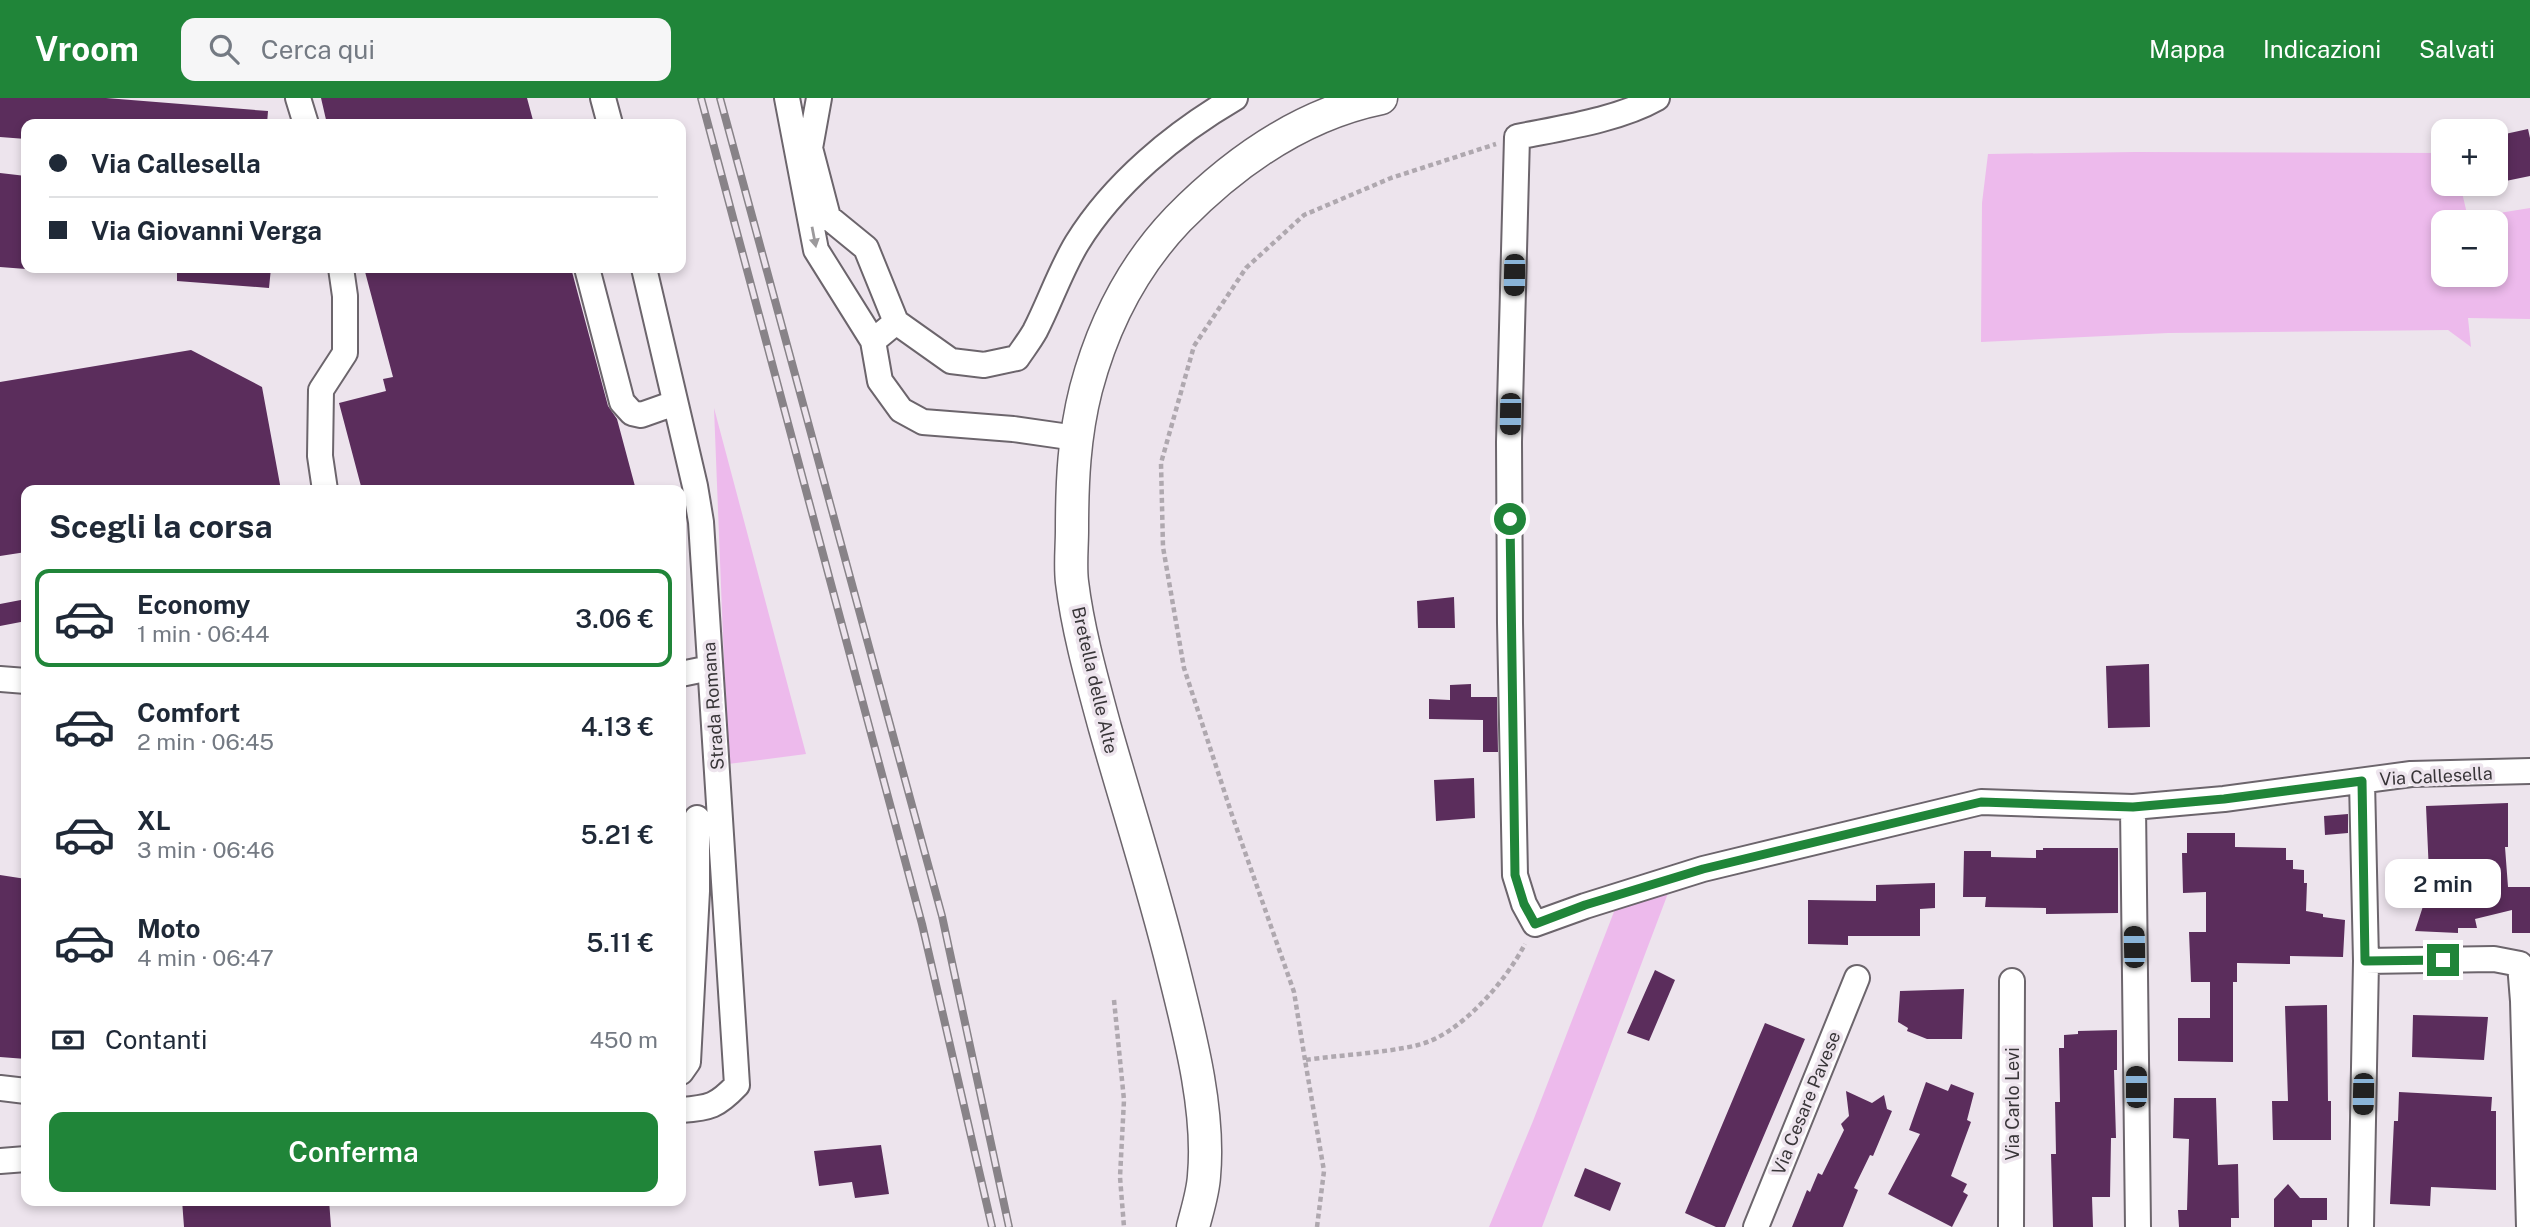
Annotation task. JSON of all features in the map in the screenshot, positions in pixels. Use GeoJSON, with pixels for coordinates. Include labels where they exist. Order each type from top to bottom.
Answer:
{"type":"FeatureCollection","features":[{"type":"Feature","properties":{"kind":"main road","name":"Bretella delle Alte"},"geometry":{"type":"LineString","coordinates":[[1193,1227],[1204,1178],[1205,1140],[1200,1096],[1182,1001],[1155,894],[1087,665],[1072,580],[1072,485],[1076,438],[1093,364],[1112,313],[1140,263],[1170,227],[1212,185],[1278,138],[1364,101],[1381,98]]}},
{"type":"Feature","properties":{"kind":"street"},"geometry":{"type":"LineString","coordinates":[[298,98],[304,119]]}},
{"type":"Feature","properties":{"kind":"street"},"geometry":{"type":"LineString","coordinates":[[604,98],[609,119]]}},
{"type":"Feature","properties":{"kind":"street"},"geometry":{"type":"LineString","coordinates":[[787,98],[816,250],[873,341],[880,381],[901,410],[923,422],[1013,429],[1076,438]]}},
{"type":"Feature","properties":{"kind":"street"},"geometry":{"type":"LineString","coordinates":[[819,98],[810,148],[828,217],[866,248],[896,322],[951,361],[984,365],[1017,358],[1034,332],[1077,243],[1120,190],[1164,146],[1200,119],[1235,98]]}},
{"type":"Feature","properties":{"kind":"street"},"geometry":{"type":"LineString","coordinates":[[1535,924],[1524,904],[1515,875],[1510,442],[1517,137],[1600,119],[1647,104],[1657,98]]}},
{"type":"Feature","properties":{"kind":"street"},"geometry":{"type":"LineString","coordinates":[[324,485],[320,456],[321,390],[345,353],[345,296],[342,273]]}},
{"type":"Feature","properties":{"kind":"street"},"geometry":{"type":"LineString","coordinates":[[588,273],[626,409],[641,415],[676,403]]}},
{"type":"Feature","properties":{"kind":"street","name":"Strada Romana"},"geometry":{"type":"LineString","coordinates":[[644,273],[695,486],[701,522],[737,1085],[720,1102],[701,1109],[686,1110]]}},
{"type":"Feature","properties":{"kind":"street"},"geometry":{"type":"LineString","coordinates":[[873,341],[896,322]]}},
{"type":"Feature","properties":{"kind":"street"},"geometry":{"type":"LineString","coordinates":[[686,673],[710,668]]}},
{"type":"Feature","properties":{"kind":"street"},"geometry":{"type":"LineString","coordinates":[[0,679],[21,681]]}},
{"type":"Feature","properties":{"kind":"street","name":"Via Callesella"},"geometry":{"type":"LineString","coordinates":[[1535,924],[1585,905],[1703,869],[1981,802],[2133,807],[2224,799],[2411,774],[2530,771]]}},
{"type":"Feature","properties":{"kind":"street"},"geometry":{"type":"LineString","coordinates":[[2361,1227],[2365,961],[2362,781]]}},
{"type":"Feature","properties":{"kind":"street"},"geometry":{"type":"LineString","coordinates":[[2133,807],[2138,1227]]}},
{"type":"Feature","properties":{"kind":"street"},"geometry":{"type":"LineString","coordinates":[[686,1065],[688,907],[697,818]]}},
{"type":"Feature","properties":{"kind":"street"},"geometry":{"type":"LineString","coordinates":[[2365,961],[2494,959],[2520,964],[2529,1227]]}},
{"type":"Feature","properties":{"kind":"street","name":"Via Cesare Pavese"},"geometry":{"type":"LineString","coordinates":[[1756,1227],[1857,978]]}},
{"type":"Feature","properties":{"kind":"street","name":"Via Carlo Levi"},"geometry":{"type":"LineString","coordinates":[[2011,1227],[2012,981]]}},
{"type":"Feature","properties":{"kind":"street"},"geometry":{"type":"LineString","coordinates":[[0,1088],[21,1090]]}},
{"type":"Feature","properties":{"kind":"street"},"geometry":{"type":"LineString","coordinates":[[0,1161],[21,1159]]}},
{"type":"Feature","properties":{"kind":"path"},"geometry":{"type":"LineString","coordinates":[[1317,1227],[1324,1171],[1294,992],[1232,816],[1184,668],[1163,547],[1161,463],[1194,346],[1246,268],[1304,215],[1391,178],[1517,137]]}},
{"type":"Feature","properties":{"kind":"path"},"geometry":{"type":"LineString","coordinates":[[1306,1060],[1419,1045],[1449,1030],[1478,1006],[1514,965],[1535,924]]}},
{"type":"Feature","properties":{"kind":"path"},"geometry":{"type":"LineString","coordinates":[[1114,1000],[1124,1100],[1119,1177],[1124,1227]]}},
{"type":"Feature","properties":{"kind":"shaded area"},"geometry":{"type":"Polygon","coordinates":[[[2431,153],[2431,196],[2463,196],[2466,210],[2431,210],[2431,287],[2508,287],[2508,212],[2530,208],[2530,319],[2468,318],[2471,347],[2448,330],[2168,333],[1981,342],[1982,203],[1988,154],[2431,153]]]}},
{"type":"Feature","properties":{"kind":"shaded area"},"geometry":{"type":"Polygon","coordinates":[[[714,408],[806,754],[728,764],[714,408]]]}},
{"type":"Feature","properties":{"kind":"shaded area"},"geometry":{"type":"Polygon","coordinates":[[[1670,888],[1542,1227],[1489,1227],[1617,904],[1670,888]]]}},
{"type":"Feature","properties":{"kind":"building"},"geometry":{"type":"Polygon","coordinates":[[[0,98],[106,98],[268,111],[267,119],[21,119],[21,139],[0,137],[0,98]]]}},
{"type":"Feature","properties":{"kind":"building"},"geometry":{"type":"Polygon","coordinates":[[[321,98],[527,98],[533,119],[326,119],[321,98]]]}},
{"type":"Feature","properties":{"kind":"building"},"geometry":{"type":"Polygon","coordinates":[[[2528,129],[2530,176],[2508,181],[2508,133],[2528,129]]]}},
{"type":"Feature","properties":{"kind":"building"},"geometry":{"type":"Polygon","coordinates":[[[0,173],[21,175],[21,269],[0,267],[0,173]]]}},
{"type":"Feature","properties":{"kind":"building"},"geometry":{"type":"Polygon","coordinates":[[[177,273],[270,273],[269,288],[177,281],[177,273]]]}},
{"type":"Feature","properties":{"kind":"building"},"geometry":{"type":"Polygon","coordinates":[[[365,273],[572,273],[608,406],[617,419],[635,485],[361,485],[339,403],[386,391],[383,379],[393,377],[365,273]]]}},
{"type":"Feature","properties":{"kind":"building"},"geometry":{"type":"Polygon","coordinates":[[[191,350],[262,387],[280,485],[21,485],[21,553],[0,556],[0,382],[191,350]]]}},
{"type":"Feature","properties":{"kind":"building"},"geometry":{"type":"Polygon","coordinates":[[[1454,597],[1455,628],[1418,628],[1417,601],[1454,597]]]}},
{"type":"Feature","properties":{"kind":"building"},"geometry":{"type":"Polygon","coordinates":[[[21,600],[21,622],[0,626],[0,604],[21,600]]]}},
{"type":"Feature","properties":{"kind":"building"},"geometry":{"type":"Polygon","coordinates":[[[2149,664],[2150,727],[2108,728],[2106,666],[2149,664]]]}},
{"type":"Feature","properties":{"kind":"building"},"geometry":{"type":"Polygon","coordinates":[[[1471,684],[1471,697],[1497,697],[1498,752],[1483,752],[1483,720],[1429,719],[1429,699],[1450,700],[1450,685],[1471,684]]]}},
{"type":"Feature","properties":{"kind":"building"},"geometry":{"type":"Polygon","coordinates":[[[1474,778],[1475,818],[1436,821],[1434,780],[1474,778]]]}},
{"type":"Feature","properties":{"kind":"building"},"geometry":{"type":"Polygon","coordinates":[[[2508,803],[2508,847],[2505,847],[2508,887],[2530,887],[2530,933],[2512,933],[2512,910],[2475,919],[2477,928],[2458,928],[2458,933],[2415,931],[2425,900],[2414,896],[2418,874],[2429,873],[2426,806],[2508,803]]]}},
{"type":"Feature","properties":{"kind":"building"},"geometry":{"type":"Polygon","coordinates":[[[2348,814],[2348,833],[2325,835],[2324,816],[2348,814]]]}},
{"type":"Feature","properties":{"kind":"building"},"geometry":{"type":"Polygon","coordinates":[[[2187,833],[2235,833],[2235,847],[2286,848],[2286,860],[2293,860],[2293,869],[2304,870],[2304,883],[2307,883],[2306,911],[2345,920],[2343,957],[2290,956],[2290,964],[2237,963],[2237,982],[2233,982],[2233,1062],[2178,1061],[2178,1018],[2210,1018],[2210,982],[2191,982],[2189,932],[2206,932],[2206,892],[2183,893],[2182,853],[2187,853],[2187,833]]]}},
{"type":"Feature","properties":{"kind":"building"},"geometry":{"type":"Polygon","coordinates":[[[2118,848],[2118,913],[2046,914],[2046,908],[1985,907],[1986,897],[1963,897],[1964,851],[1991,851],[1991,857],[2036,858],[2036,850],[2118,848]]]}},
{"type":"Feature","properties":{"kind":"building"},"geometry":{"type":"Polygon","coordinates":[[[0,875],[21,878],[21,1059],[0,1057],[0,875]]]}},
{"type":"Feature","properties":{"kind":"building"},"geometry":{"type":"Polygon","coordinates":[[[1935,883],[1935,908],[1920,909],[1920,936],[1848,936],[1848,945],[1808,944],[1808,900],[1876,901],[1876,885],[1935,883]]]}},
{"type":"Feature","properties":{"kind":"building"},"geometry":{"type":"Polygon","coordinates":[[[1655,970],[1675,980],[1649,1041],[1627,1033],[1655,970]]]}},
{"type":"Feature","properties":{"kind":"building"},"geometry":{"type":"Polygon","coordinates":[[[1964,989],[1962,1039],[1927,1039],[1907,1031],[1908,1028],[1898,1022],[1900,991],[1964,989]]]}},
{"type":"Feature","properties":{"kind":"building"},"geometry":{"type":"Polygon","coordinates":[[[2327,1005],[2331,1140],[2273,1140],[2272,1101],[2288,1101],[2285,1006],[2327,1005]]]}},
{"type":"Feature","properties":{"kind":"building"},"geometry":{"type":"Polygon","coordinates":[[[2413,1015],[2488,1017],[2484,1060],[2412,1057],[2413,1015]]]}},
{"type":"Feature","properties":{"kind":"building"},"geometry":{"type":"Polygon","coordinates":[[[1765,1023],[1805,1039],[1725,1227],[1716,1227],[1685,1213],[1765,1023]]]}},
{"type":"Feature","properties":{"kind":"building"},"geometry":{"type":"Polygon","coordinates":[[[2117,1030],[2117,1070],[2114,1070],[2116,1138],[2111,1138],[2110,1197],[2092,1197],[2093,1227],[2053,1227],[2051,1154],[2056,1154],[2055,1102],[2060,1102],[2059,1048],[2064,1048],[2064,1035],[2078,1034],[2078,1031],[2117,1030]]]}},
{"type":"Feature","properties":{"kind":"building"},"geometry":{"type":"Polygon","coordinates":[[[1926,1082],[1948,1091],[1951,1084],[1974,1093],[1967,1120],[1971,1122],[1951,1176],[1967,1184],[1963,1192],[1968,1195],[1952,1227],[1888,1194],[1920,1134],[1909,1130],[1926,1082]]]}},
{"type":"Feature","properties":{"kind":"building"},"geometry":{"type":"Polygon","coordinates":[[[1846,1091],[1872,1103],[1884,1095],[1887,1109],[1892,1111],[1873,1156],[1870,1155],[1854,1188],[1858,1190],[1843,1227],[1792,1227],[1807,1190],[1810,1192],[1818,1173],[1822,1175],[1844,1130],[1841,1124],[1849,1116],[1846,1091]]]}},
{"type":"Feature","properties":{"kind":"building"},"geometry":{"type":"Polygon","coordinates":[[[2399,1092],[2492,1097],[2491,1111],[2496,1111],[2496,1190],[2431,1187],[2430,1206],[2390,1204],[2394,1121],[2398,1121],[2399,1092]]]}},
{"type":"Feature","properties":{"kind":"building"},"geometry":{"type":"Polygon","coordinates":[[[2174,1098],[2216,1098],[2218,1165],[2238,1164],[2239,1218],[2231,1218],[2231,1227],[2179,1227],[2178,1210],[2187,1210],[2189,1139],[2173,1138],[2174,1098]]]}},
{"type":"Feature","properties":{"kind":"building"},"geometry":{"type":"Polygon","coordinates":[[[881,1145],[889,1194],[855,1198],[852,1182],[819,1186],[814,1151],[881,1145]]]}},
{"type":"Feature","properties":{"kind":"building"},"geometry":{"type":"Polygon","coordinates":[[[1585,1168],[1621,1183],[1610,1211],[1574,1196],[1585,1168]]]}},
{"type":"Feature","properties":{"kind":"building"},"geometry":{"type":"Polygon","coordinates":[[[2288,1184],[2300,1198],[2327,1198],[2327,1220],[2312,1220],[2312,1227],[2274,1227],[2274,1199],[2288,1184]]]}},
{"type":"Feature","properties":{"kind":"building"},"geometry":{"type":"Polygon","coordinates":[[[182,1206],[329,1206],[331,1227],[184,1227],[182,1206]]]}},
{"type":"Feature","properties":{"kind":"railway"},"geometry":{"type":"LineString","coordinates":[[701,98],[922,924],[992,1227]]}},
{"type":"Feature","properties":{"kind":"railway"},"geometry":{"type":"LineString","coordinates":[[720,98],[942,916],[1009,1227]]}},
{"type":"Feature","properties":{"kind":"route"},"geometry":{"type":"LineString","coordinates":[[1510,519],[1515,875],[1524,904],[1535,924],[1585,905],[1703,869],[1981,802],[2133,807],[2224,799],[2362,781],[2365,961],[2443,960]]}}]}
